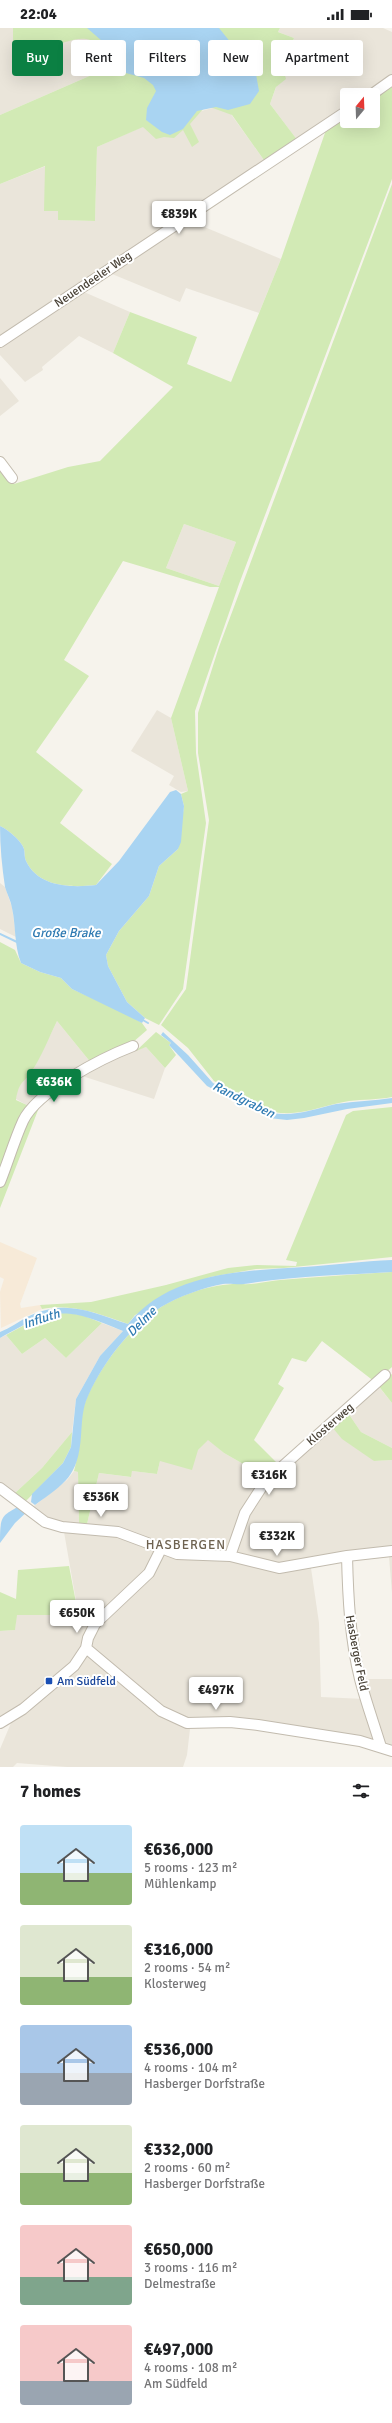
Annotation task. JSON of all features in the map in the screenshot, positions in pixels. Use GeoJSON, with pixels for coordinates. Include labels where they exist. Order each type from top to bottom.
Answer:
{"type":"FeatureCollection","features":[{"type":"Feature","properties":{"kind":"street"},"geometry":{"type":"LineString","coordinates":[[380,89],[392,80]]}},
{"type":"Feature","properties":{"kind":"street","name":"Neuendeeler Weg"},"geometry":{"type":"LineString","coordinates":[[0,342],[340,115]]}},
{"type":"Feature","properties":{"kind":"street"},"geometry":{"type":"LineString","coordinates":[[0,462],[12,478]]}},
{"type":"Feature","properties":{"kind":"street"},"geometry":{"type":"LineString","coordinates":[[0,1182],[23,1121],[32,1108],[53,1089],[117,1052],[133,1046]]}},
{"type":"Feature","properties":{"kind":"street","name":"Klosterweg"},"geometry":{"type":"LineString","coordinates":[[230,1556],[245,1513],[265,1482],[385,1375]]}},
{"type":"Feature","properties":{"kind":"street"},"geometry":{"type":"LineString","coordinates":[[1,1490],[31,1514],[45,1522],[62,1527],[118,1532],[176,1554],[230,1556],[279,1568],[347,1556],[392,1551]]}},
{"type":"Feature","properties":{"kind":"street"},"geometry":{"type":"LineString","coordinates":[[0,1723],[23,1709],[74,1666],[86,1648],[88,1638],[95,1624],[149,1573],[161,1549]]}},
{"type":"Feature","properties":{"kind":"street","name":"Hasberger Feld"},"geometry":{"type":"LineString","coordinates":[[347,1556],[348,1606],[360,1679],[381,1747]]}},
{"type":"Feature","properties":{"kind":"street"},"geometry":{"type":"LineString","coordinates":[[86,1648],[161,1711],[187,1723],[230,1722],[258,1725],[360,1741],[392,1750]]}},
{"type":"Feature","properties":{"kind":"shaded area"},"geometry":{"type":"Polygon","coordinates":[[[0,28],[15,28],[25,40],[12,40],[12,76],[63,76],[63,41],[81,29],[93,40],[71,40],[71,76],[89,76],[0,115],[0,28]]]}},
{"type":"Feature","properties":{"kind":"shaded area"},"geometry":{"type":"Polygon","coordinates":[[[280,28],[383,28],[392,32],[392,82],[380,90],[380,88],[340,88],[340,118],[300,144],[270,104],[280,76],[363,76],[363,40],[293,40],[294,38],[278,32],[280,28]]]}},
{"type":"Feature","properties":{"kind":"shaded area"},"geometry":{"type":"Polygon","coordinates":[[[216,107],[228,110],[269,167],[190,221],[281,259],[259,313],[186,288],[180,302],[112,274],[84,292],[130,312],[113,353],[79,336],[42,367],[43,370],[25,382],[0,355],[0,184],[46,166],[59,220],[95,221],[97,147],[142,127],[216,107]]]}},
{"type":"Feature","properties":{"kind":"shaded area"},"geometry":{"type":"Polygon","coordinates":[[[0,378],[19,401],[0,416],[0,378]]]}},
{"type":"Feature","properties":{"kind":"shaded area"},"geometry":{"type":"Polygon","coordinates":[[[184,524],[236,542],[219,586],[166,568],[184,524]]]}},
{"type":"Feature","properties":{"kind":"shaded area"},"geometry":{"type":"Polygon","coordinates":[[[157,710],[171,718],[188,791],[181,792],[169,785],[174,776],[131,751],[157,710]]]}},
{"type":"Feature","properties":{"kind":"shaded area"},"geometry":{"type":"Polygon","coordinates":[[[0,883],[5,887],[12,907],[16,937],[0,929],[0,883]]]}},
{"type":"Feature","properties":{"kind":"shaded area"},"geometry":{"type":"Polygon","coordinates":[[[57,1021],[92,1064],[32,1108],[16,1099],[17,1091],[21,1081],[32,1072],[57,1021]]]}},
{"type":"Feature","properties":{"kind":"shaded area"},"geometry":{"type":"Polygon","coordinates":[[[146,1047],[165,1068],[154,1099],[82,1076],[114,1056],[146,1047]]]}},
{"type":"Feature","properties":{"kind":"shaded area"},"geometry":{"type":"Polygon","coordinates":[[[0,1242],[37,1258],[20,1304],[21,1308],[40,1305],[42,1309],[1,1328],[0,1292],[4,1279],[0,1277],[0,1242]]]}},
{"type":"Feature","properties":{"kind":"shaded area"},"geometry":{"type":"Polygon","coordinates":[[[102,1323],[123,1331],[100,1356],[76,1399],[72,1432],[42,1468],[14,1494],[0,1482],[0,1338],[6,1335],[22,1354],[45,1338],[66,1358],[102,1323]]]}},
{"type":"Feature","properties":{"kind":"shaded area"},"geometry":{"type":"Polygon","coordinates":[[[375,1382],[392,1403],[392,1448],[361,1432],[348,1413],[374,1461],[392,1460],[392,1593],[389,1557],[342,1562],[311,1568],[319,1623],[321,1697],[364,1699],[358,1679],[392,1679],[392,1747],[191,1720],[187,1755],[183,1767],[67,1767],[17,1763],[13,1767],[0,1767],[0,1749],[11,1723],[0,1727],[0,1631],[15,1630],[16,1615],[68,1615],[78,1612],[64,1532],[40,1525],[24,1514],[67,1480],[74,1471],[78,1472],[79,1523],[87,1524],[99,1473],[130,1477],[132,1471],[157,1474],[160,1461],[198,1450],[208,1439],[224,1453],[266,1477],[278,1464],[375,1382]]]}},
{"type":"Feature","properties":{"kind":"green space"},"geometry":{"type":"Polygon","coordinates":[[[13,28],[280,28],[278,32],[294,38],[293,40],[271,40],[271,76],[285,76],[286,79],[276,87],[270,104],[298,141],[266,163],[232,115],[210,107],[204,108],[190,124],[199,142],[192,147],[183,130],[174,138],[164,137],[156,139],[143,127],[97,147],[95,221],[58,220],[58,211],[44,211],[45,166],[0,184],[0,115],[89,76],[126,76],[126,40],[83,39],[71,40],[63,43],[63,40],[13,40],[13,28]]]}},
{"type":"Feature","properties":{"kind":"green space"},"geometry":{"type":"Polygon","coordinates":[[[392,83],[392,179],[239,584],[195,711],[196,753],[206,823],[183,989],[159,1025],[145,1018],[127,1002],[108,966],[106,955],[119,931],[149,896],[159,866],[178,849],[184,806],[181,794],[188,791],[171,718],[219,587],[210,587],[123,561],[64,660],[89,676],[36,752],[83,790],[60,823],[112,864],[96,885],[66,886],[47,881],[31,870],[25,860],[23,846],[10,832],[0,826],[0,466],[14,484],[68,467],[100,461],[173,387],[113,353],[130,312],[197,337],[187,364],[231,382],[281,259],[326,130],[340,120],[340,128],[380,128],[380,92],[392,83]],[[184,524],[166,568],[219,586],[236,542],[184,524]]]}},
{"type":"Feature","properties":{"kind":"green space"},"geometry":{"type":"Polygon","coordinates":[[[392,184],[392,1097],[349,1101],[303,1112],[274,1112],[214,1081],[188,1048],[161,1025],[186,989],[209,820],[198,753],[198,713],[219,647],[392,184]]]}},
{"type":"Feature","properties":{"kind":"green space"},"geometry":{"type":"Polygon","coordinates":[[[0,942],[15,950],[21,963],[40,972],[61,978],[72,989],[125,1013],[142,1023],[147,1030],[132,1043],[92,1064],[57,1021],[36,1065],[18,1089],[16,1100],[29,1106],[0,1174],[0,942]]]}},
{"type":"Feature","properties":{"kind":"green space"},"geometry":{"type":"Polygon","coordinates":[[[156,1032],[171,1043],[169,1045],[176,1055],[165,1068],[146,1047],[136,1051],[156,1032]]]}},
{"type":"Feature","properties":{"kind":"green space"},"geometry":{"type":"Polygon","coordinates":[[[40,1105],[0,1208],[0,1185],[23,1125],[40,1105]]]}},
{"type":"Feature","properties":{"kind":"green space"},"geometry":{"type":"Polygon","coordinates":[[[392,1107],[392,1257],[284,1268],[256,1269],[210,1277],[135,1315],[128,1324],[96,1313],[75,1308],[64,1307],[42,1309],[40,1305],[91,1302],[166,1285],[228,1268],[257,1265],[296,1266],[297,1262],[286,1260],[346,1115],[353,1111],[392,1107]]]}},
{"type":"Feature","properties":{"kind":"green space"},"geometry":{"type":"Polygon","coordinates":[[[392,1272],[392,1367],[375,1382],[322,1341],[306,1362],[292,1358],[278,1384],[284,1388],[254,1440],[278,1464],[266,1477],[224,1453],[208,1440],[198,1450],[192,1470],[160,1461],[157,1474],[132,1471],[131,1477],[99,1473],[87,1524],[79,1523],[78,1472],[74,1471],[78,1453],[83,1408],[99,1374],[117,1348],[149,1315],[180,1297],[221,1285],[251,1284],[280,1280],[392,1272]]]}},
{"type":"Feature","properties":{"kind":"green space"},"geometry":{"type":"Polygon","coordinates":[[[63,1312],[82,1315],[102,1323],[66,1358],[45,1338],[22,1354],[6,1335],[30,1322],[63,1312]]]}},
{"type":"Feature","properties":{"kind":"green space"},"geometry":{"type":"Polygon","coordinates":[[[392,1374],[392,1403],[377,1384],[392,1374]]]}},
{"type":"Feature","properties":{"kind":"green space"},"geometry":{"type":"Polygon","coordinates":[[[348,1413],[361,1432],[392,1448],[392,1460],[374,1461],[342,1439],[332,1427],[348,1413]]]}},
{"type":"Feature","properties":{"kind":"green space"},"geometry":{"type":"Polygon","coordinates":[[[72,1432],[71,1447],[63,1463],[24,1503],[14,1494],[42,1468],[72,1432]]]}},
{"type":"Feature","properties":{"kind":"green space"},"geometry":{"type":"Polygon","coordinates":[[[69,1566],[78,1613],[68,1615],[17,1615],[15,1630],[0,1631],[0,1592],[16,1599],[18,1570],[69,1566]]]}},
{"type":"Feature","properties":{"kind":"water"},"geometry":{"type":"Polygon","coordinates":[[[87,28],[219,28],[229,40],[208,40],[208,76],[256,76],[259,91],[250,104],[228,110],[216,107],[197,111],[183,129],[170,135],[162,132],[146,120],[147,108],[156,91],[153,85],[144,78],[137,76],[200,76],[200,40],[134,40],[134,75],[126,73],[126,40],[101,40],[87,28]]]}},
{"type":"Feature","properties":{"kind":"water","name":"Große Brake"},"geometry":{"type":"Polygon","coordinates":[[[176,790],[181,794],[184,806],[181,842],[178,849],[159,866],[149,896],[119,931],[106,955],[108,966],[127,1002],[145,1018],[142,1023],[72,989],[61,978],[40,972],[21,963],[17,949],[11,905],[5,887],[1,857],[0,826],[10,832],[20,842],[24,849],[26,861],[31,870],[38,876],[47,881],[66,886],[96,885],[119,861],[170,792],[176,790]]]}},
{"type":"Feature","properties":{"kind":"water"},"geometry":{"type":"Polygon","coordinates":[[[163,1032],[188,1055],[213,1083],[272,1113],[296,1113],[336,1104],[392,1098],[392,1103],[347,1109],[304,1118],[287,1120],[269,1118],[207,1086],[169,1045],[171,1043],[161,1035],[163,1032]]]}},
{"type":"Feature","properties":{"kind":"water","name":"Delme"},"geometry":{"type":"Polygon","coordinates":[[[392,1260],[392,1272],[299,1277],[242,1284],[223,1284],[191,1293],[161,1307],[127,1337],[107,1361],[99,1374],[86,1401],[82,1418],[77,1461],[68,1478],[35,1505],[31,1502],[32,1494],[63,1463],[71,1447],[76,1399],[100,1356],[123,1331],[87,1317],[73,1314],[60,1314],[34,1320],[0,1338],[0,1332],[27,1317],[41,1311],[54,1308],[78,1309],[128,1324],[145,1307],[165,1294],[186,1284],[233,1273],[392,1260]]]}},
{"type":"Feature","properties":{"kind":"water"},"geometry":{"type":"Polygon","coordinates":[[[26,1502],[31,1508],[15,1523],[0,1543],[1,1526],[4,1516],[26,1502]]]}},
{"type":"Feature","properties":{"kind":"waterway","name":"Randgraben"},"geometry":{"type":"LineString","coordinates":[[0,934],[17,942]]}},
{"type":"Feature","properties":{"kind":"waterway","name":"Randgraben"},"geometry":{"type":"LineString","coordinates":[[141,1019],[148,1023]]}},
{"type":"Feature","properties":{"kind":"place","name":"Am Südfeld"},"geometry":{"type":"Point","coordinates":[49,1681]}},
{"type":"Feature","properties":{"kind":"district","name":"HASBERGEN"},"geometry":{"type":"Point","coordinates":[186,1544]}},
{"type":"Feature","properties":{"kind":"water label","name":"Influth"},"geometry":{"type":"Point","coordinates":[41,1318]}}]}
